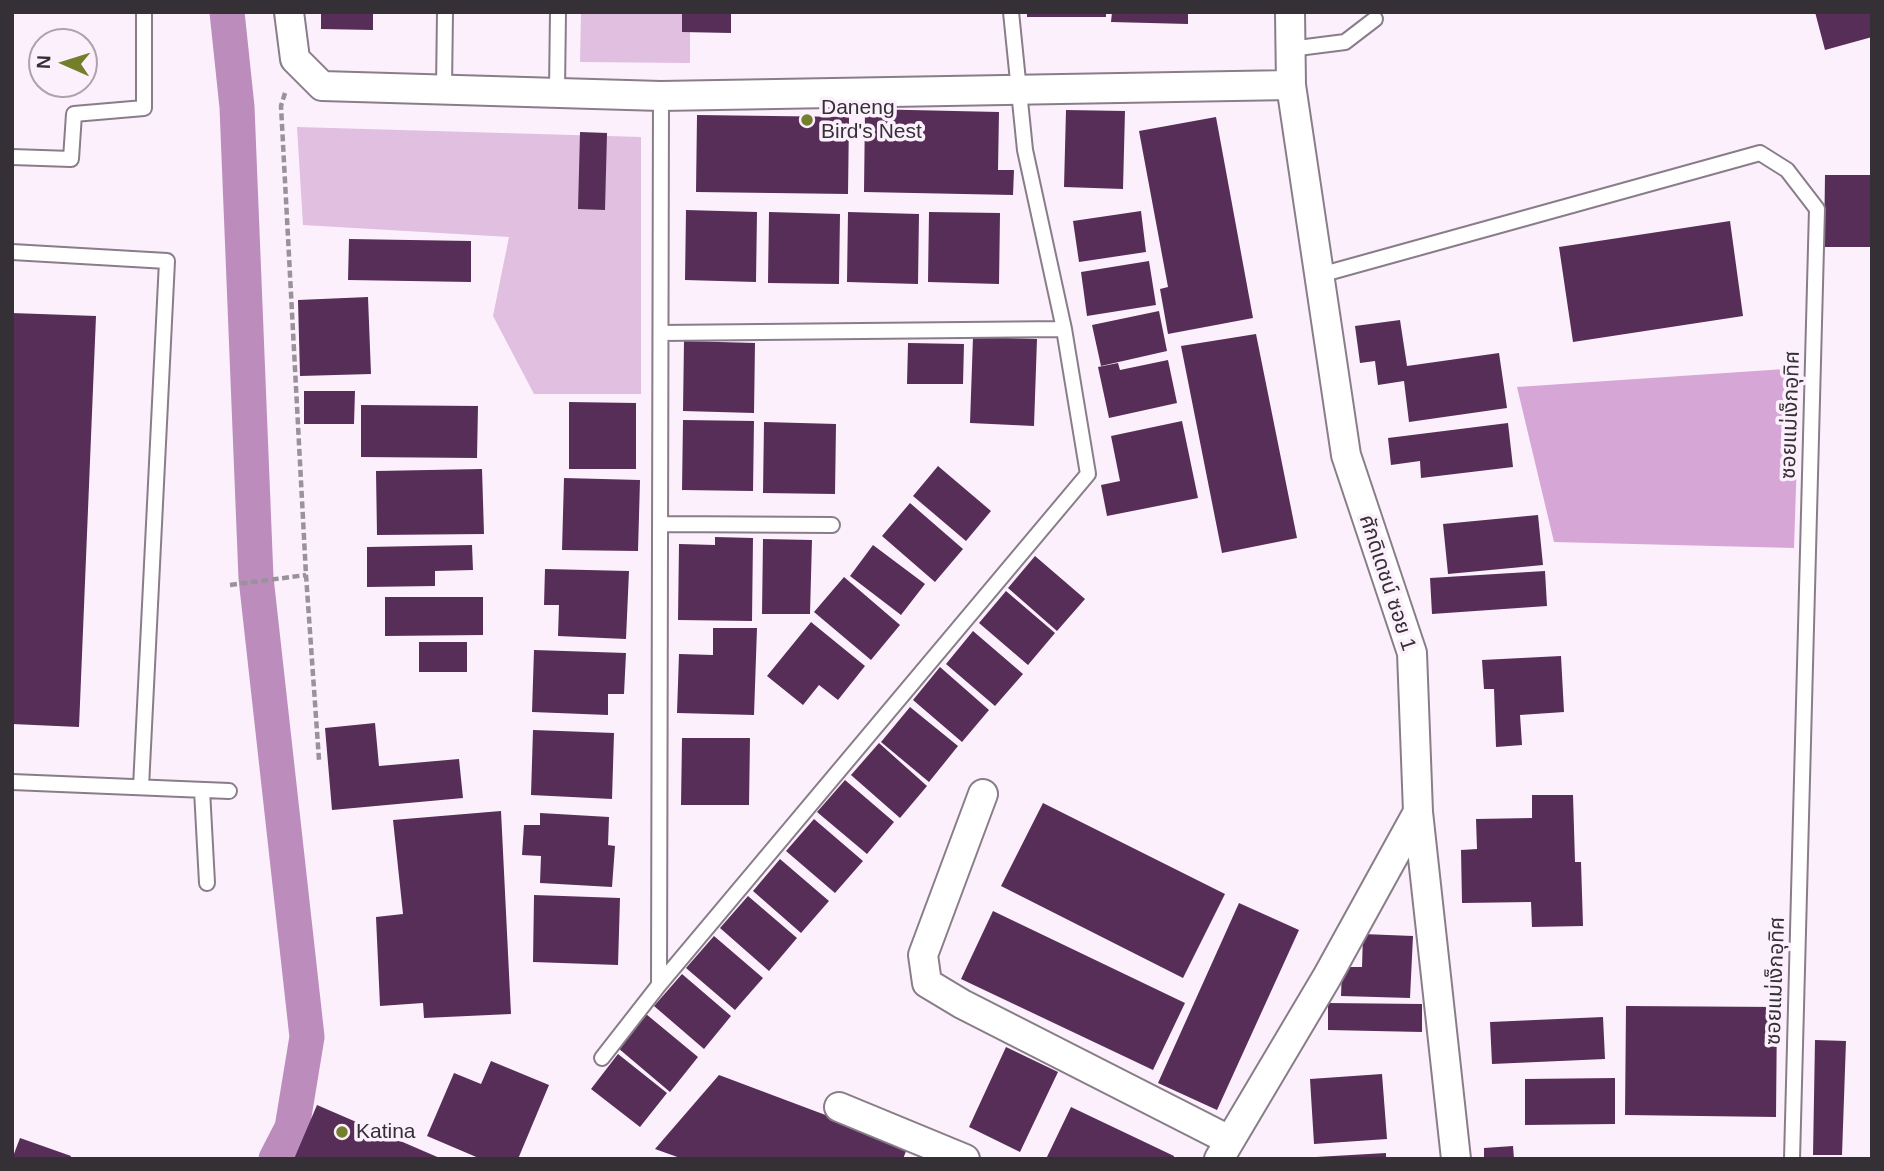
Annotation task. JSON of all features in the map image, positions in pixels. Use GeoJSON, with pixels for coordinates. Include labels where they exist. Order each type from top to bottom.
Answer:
{"type":"FeatureCollection","features":[{"type":"Feature","properties":{"kind":"street"},"geometry":{"type":"LineString","coordinates":[[289,12],[295,59],[322,86],[556,90],[661,96],[1291,85]]}},
{"type":"Feature","properties":{"kind":"street","name":"ศักดิเดชน์ ซอย 1"},"geometry":{"type":"LineString","coordinates":[[1290,12],[1291,85],[1346,454],[1412,653],[1418,812],[1456,1159]]}},
{"type":"Feature","properties":{"kind":"street"},"geometry":{"type":"LineString","coordinates":[[983,794],[923,955],[927,983],[1224,1150],[1327,976],[1418,812]]}},
{"type":"Feature","properties":{"kind":"street"},"geometry":{"type":"LineString","coordinates":[[839,1107],[965,1159]]}},
{"type":"Feature","properties":{"kind":"lane"},"geometry":{"type":"LineString","coordinates":[[12,157],[71,159],[74,114],[144,108],[144,12]]}},
{"type":"Feature","properties":{"kind":"lane"},"geometry":{"type":"LineString","coordinates":[[444,88],[445,12]]}},
{"type":"Feature","properties":{"kind":"lane"},"geometry":{"type":"LineString","coordinates":[[556,90],[558,12]]}},
{"type":"Feature","properties":{"kind":"lane"},"geometry":{"type":"LineString","coordinates":[[602,1058],[659,985],[1088,474],[1064,329],[1025,150],[1011,12]]}},
{"type":"Feature","properties":{"kind":"lane"},"geometry":{"type":"LineString","coordinates":[[1290,49],[1345,42],[1378,15]]}},
{"type":"Feature","properties":{"kind":"lane"},"geometry":{"type":"LineString","coordinates":[[659,985],[661,96]]}},
{"type":"Feature","properties":{"kind":"lane","name":"ซอยแม่เง็กอุทิศ"},"geometry":{"type":"LineString","coordinates":[[1320,275],[1760,153],[1787,170],[1817,209],[1792,1159]]}},
{"type":"Feature","properties":{"kind":"lane"},"geometry":{"type":"LineString","coordinates":[[12,253],[167,261],[141,787]]}},
{"type":"Feature","properties":{"kind":"lane"},"geometry":{"type":"LineString","coordinates":[[661,333],[1064,329]]}},
{"type":"Feature","properties":{"kind":"lane"},"geometry":{"type":"LineString","coordinates":[[661,524],[832,525]]}},
{"type":"Feature","properties":{"kind":"lane"},"geometry":{"type":"LineString","coordinates":[[12,782],[229,791]]}},
{"type":"Feature","properties":{"kind":"lane"},"geometry":{"type":"LineString","coordinates":[[202,790],[207,883]]}},
{"type":"Feature","properties":{"kind":"path"},"geometry":{"type":"LineString","coordinates":[[295,59],[281,106],[306,575],[319,760]]}},
{"type":"Feature","properties":{"kind":"path"},"geometry":{"type":"LineString","coordinates":[[230,585],[306,575]]}},
{"type":"Feature","properties":{"kind":"shaded area"},"geometry":{"type":"Polygon","coordinates":[[[581,12],[690,12],[690,63],[580,62],[581,12]]]}},
{"type":"Feature","properties":{"kind":"shaded area"},"geometry":{"type":"Polygon","coordinates":[[[297,127],[641,137],[641,394],[534,394],[493,316],[509,237],[303,225],[297,127]]]}},
{"type":"Feature","properties":{"kind":"shaded area"},"geometry":{"type":"Polygon","coordinates":[[[1800,368],[1794,548],[1554,542],[1517,387],[1800,368]]]}},
{"type":"Feature","properties":{"kind":"building"},"geometry":{"type":"Polygon","coordinates":[[[321,12],[373,12],[373,30],[321,29],[321,12]]]}},
{"type":"Feature","properties":{"kind":"building"},"geometry":{"type":"Polygon","coordinates":[[[682,12],[731,12],[731,33],[682,32],[682,12]]]}},
{"type":"Feature","properties":{"kind":"building"},"geometry":{"type":"Polygon","coordinates":[[[1027,12],[1106,12],[1106,17],[1027,17],[1027,12]]]}},
{"type":"Feature","properties":{"kind":"building"},"geometry":{"type":"Polygon","coordinates":[[[1112,12],[1188,12],[1188,24],[1111,22],[1112,12]]]}},
{"type":"Feature","properties":{"kind":"building"},"geometry":{"type":"Polygon","coordinates":[[[1815,12],[1872,12],[1872,37],[1825,50],[1815,12]]]}},
{"type":"Feature","properties":{"kind":"building"},"geometry":{"type":"Polygon","coordinates":[[[865,109],[999,112],[998,170],[1014,170],[1013,195],[864,192],[865,109]]]}},
{"type":"Feature","properties":{"kind":"building"},"geometry":{"type":"Polygon","coordinates":[[[1066,110],[1125,111],[1123,189],[1064,187],[1066,110]]]}},
{"type":"Feature","properties":{"kind":"building"},"geometry":{"type":"Polygon","coordinates":[[[697,115],[849,117],[848,194],[696,192],[697,115]]]}},
{"type":"Feature","properties":{"kind":"building"},"geometry":{"type":"Polygon","coordinates":[[[1216,117],[1253,318],[1168,334],[1160,289],[1168,287],[1139,131],[1216,117]]]}},
{"type":"Feature","properties":{"kind":"building"},"geometry":{"type":"Polygon","coordinates":[[[580,132],[607,133],[605,210],[578,209],[580,132]]]}},
{"type":"Feature","properties":{"kind":"building"},"geometry":{"type":"Polygon","coordinates":[[[1825,175],[1872,175],[1872,247],[1824,247],[1825,175]]]}},
{"type":"Feature","properties":{"kind":"building"},"geometry":{"type":"Polygon","coordinates":[[[686,210],[757,212],[756,282],[685,280],[686,210]]]}},
{"type":"Feature","properties":{"kind":"building"},"geometry":{"type":"Polygon","coordinates":[[[1141,211],[1146,252],[1079,262],[1073,221],[1141,211]]]}},
{"type":"Feature","properties":{"kind":"building"},"geometry":{"type":"Polygon","coordinates":[[[769,212],[840,214],[839,284],[768,283],[769,212]]]}},
{"type":"Feature","properties":{"kind":"building"},"geometry":{"type":"Polygon","coordinates":[[[848,212],[919,214],[918,284],[847,282],[848,212]]]}},
{"type":"Feature","properties":{"kind":"building"},"geometry":{"type":"Polygon","coordinates":[[[929,212],[1000,213],[999,284],[928,282],[929,212]]]}},
{"type":"Feature","properties":{"kind":"building"},"geometry":{"type":"Polygon","coordinates":[[[1730,221],[1743,316],[1573,342],[1559,247],[1730,221]]]}},
{"type":"Feature","properties":{"kind":"building"},"geometry":{"type":"Polygon","coordinates":[[[349,239],[471,241],[471,282],[348,280],[349,239]]]}},
{"type":"Feature","properties":{"kind":"building"},"geometry":{"type":"Polygon","coordinates":[[[1149,261],[1156,305],[1087,316],[1081,272],[1149,261]]]}},
{"type":"Feature","properties":{"kind":"building"},"geometry":{"type":"Polygon","coordinates":[[[368,297],[371,374],[300,376],[298,300],[368,297]]]}},
{"type":"Feature","properties":{"kind":"building"},"geometry":{"type":"Polygon","coordinates":[[[1159,311],[1167,351],[1101,366],[1092,325],[1159,311]]]}},
{"type":"Feature","properties":{"kind":"building"},"geometry":{"type":"Polygon","coordinates":[[[12,313],[96,316],[79,727],[12,724],[12,313]]]}},
{"type":"Feature","properties":{"kind":"building"},"geometry":{"type":"Polygon","coordinates":[[[1400,320],[1407,366],[1499,353],[1507,408],[1409,422],[1404,381],[1378,385],[1375,361],[1360,363],[1355,326],[1400,320]]]}},
{"type":"Feature","properties":{"kind":"building"},"geometry":{"type":"Polygon","coordinates":[[[1256,334],[1297,538],[1222,553],[1181,346],[1256,334]]]}},
{"type":"Feature","properties":{"kind":"building"},"geometry":{"type":"Polygon","coordinates":[[[973,337],[1037,339],[1034,426],[970,423],[973,337]]]}},
{"type":"Feature","properties":{"kind":"building"},"geometry":{"type":"Polygon","coordinates":[[[684,341],[755,343],[754,413],[683,411],[684,341]]]}},
{"type":"Feature","properties":{"kind":"building"},"geometry":{"type":"Polygon","coordinates":[[[908,343],[964,344],[963,384],[907,384],[908,343]]]}},
{"type":"Feature","properties":{"kind":"building"},"geometry":{"type":"Polygon","coordinates":[[[1168,360],[1177,403],[1109,418],[1098,367],[1118,363],[1120,370],[1168,360]]]}},
{"type":"Feature","properties":{"kind":"building"},"geometry":{"type":"Polygon","coordinates":[[[304,391],[355,391],[354,424],[304,424],[304,391]]]}},
{"type":"Feature","properties":{"kind":"building"},"geometry":{"type":"Polygon","coordinates":[[[569,402],[636,403],[636,469],[569,469],[569,402]]]}},
{"type":"Feature","properties":{"kind":"building"},"geometry":{"type":"Polygon","coordinates":[[[361,405],[478,406],[477,458],[361,457],[361,405]]]}},
{"type":"Feature","properties":{"kind":"building"},"geometry":{"type":"Polygon","coordinates":[[[683,420],[754,421],[753,491],[682,490],[683,420]]]}},
{"type":"Feature","properties":{"kind":"building"},"geometry":{"type":"Polygon","coordinates":[[[1182,421],[1198,498],[1107,516],[1101,485],[1120,481],[1111,436],[1182,421]]]}},
{"type":"Feature","properties":{"kind":"building"},"geometry":{"type":"Polygon","coordinates":[[[764,422],[836,424],[835,494],[763,493],[764,422]]]}},
{"type":"Feature","properties":{"kind":"building"},"geometry":{"type":"Polygon","coordinates":[[[1508,423],[1513,467],[1421,478],[1420,461],[1391,465],[1388,438],[1508,423]]]}},
{"type":"Feature","properties":{"kind":"building"},"geometry":{"type":"Polygon","coordinates":[[[938,466],[991,511],[966,541],[913,496],[938,466]]]}},
{"type":"Feature","properties":{"kind":"building"},"geometry":{"type":"Polygon","coordinates":[[[482,469],[484,534],[377,535],[376,471],[482,469]]]}},
{"type":"Feature","properties":{"kind":"building"},"geometry":{"type":"Polygon","coordinates":[[[564,478],[640,480],[638,551],[562,550],[564,478]]]}},
{"type":"Feature","properties":{"kind":"building"},"geometry":{"type":"Polygon","coordinates":[[[910,503],[963,549],[935,582],[882,536],[910,503]]]}},
{"type":"Feature","properties":{"kind":"building"},"geometry":{"type":"Polygon","coordinates":[[[1538,515],[1543,565],[1448,574],[1443,524],[1538,515]]]}},
{"type":"Feature","properties":{"kind":"building"},"geometry":{"type":"Polygon","coordinates":[[[715,537],[753,538],[752,621],[678,620],[679,544],[715,545],[715,537]]]}},
{"type":"Feature","properties":{"kind":"building"},"geometry":{"type":"Polygon","coordinates":[[[763,539],[812,540],[810,614],[762,614],[763,539]]]}},
{"type":"Feature","properties":{"kind":"building"},"geometry":{"type":"Polygon","coordinates":[[[472,545],[473,570],[435,571],[435,586],[367,587],[367,547],[472,545]]]}},
{"type":"Feature","properties":{"kind":"building"},"geometry":{"type":"Polygon","coordinates":[[[873,545],[925,584],[901,615],[850,576],[873,545]]]}},
{"type":"Feature","properties":{"kind":"building"},"geometry":{"type":"Polygon","coordinates":[[[1035,556],[1085,599],[1057,631],[1008,588],[1035,556]]]}},
{"type":"Feature","properties":{"kind":"building"},"geometry":{"type":"Polygon","coordinates":[[[545,569],[629,571],[626,639],[558,636],[559,605],[544,605],[545,569]]]}},
{"type":"Feature","properties":{"kind":"building"},"geometry":{"type":"Polygon","coordinates":[[[1545,571],[1547,606],[1432,614],[1430,578],[1545,571]]]}},
{"type":"Feature","properties":{"kind":"building"},"geometry":{"type":"Polygon","coordinates":[[[844,577],[900,625],[871,660],[814,612],[844,577]]]}},
{"type":"Feature","properties":{"kind":"building"},"geometry":{"type":"Polygon","coordinates":[[[1006,591],[1055,633],[1028,665],[979,623],[1006,591]]]}},
{"type":"Feature","properties":{"kind":"building"},"geometry":{"type":"Polygon","coordinates":[[[385,597],[483,597],[483,635],[385,636],[385,597]]]}},
{"type":"Feature","properties":{"kind":"building"},"geometry":{"type":"Polygon","coordinates":[[[811,622],[865,666],[838,700],[819,685],[803,705],[767,676],[811,622]]]}},
{"type":"Feature","properties":{"kind":"building"},"geometry":{"type":"Polygon","coordinates":[[[713,628],[757,628],[754,715],[677,713],[679,654],[713,655],[713,628]]]}},
{"type":"Feature","properties":{"kind":"building"},"geometry":{"type":"Polygon","coordinates":[[[973,631],[1023,674],[995,706],[946,664],[973,631]]]}},
{"type":"Feature","properties":{"kind":"building"},"geometry":{"type":"Polygon","coordinates":[[[419,642],[467,642],[467,672],[419,672],[419,642]]]}},
{"type":"Feature","properties":{"kind":"building"},"geometry":{"type":"Polygon","coordinates":[[[534,650],[626,653],[624,694],[608,694],[608,715],[532,712],[534,650]]]}},
{"type":"Feature","properties":{"kind":"building"},"geometry":{"type":"Polygon","coordinates":[[[1561,656],[1564,712],[1520,715],[1522,745],[1496,747],[1494,689],[1484,689],[1482,660],[1561,656]]]}},
{"type":"Feature","properties":{"kind":"building"},"geometry":{"type":"Polygon","coordinates":[[[940,667],[989,710],[962,742],[913,700],[940,667]]]}},
{"type":"Feature","properties":{"kind":"building"},"geometry":{"type":"Polygon","coordinates":[[[910,707],[958,746],[929,782],[881,742],[910,707]]]}},
{"type":"Feature","properties":{"kind":"building"},"geometry":{"type":"Polygon","coordinates":[[[375,723],[379,766],[459,759],[463,798],[332,810],[325,728],[375,723]]]}},
{"type":"Feature","properties":{"kind":"building"},"geometry":{"type":"Polygon","coordinates":[[[533,730],[614,733],[612,799],[531,795],[533,730]]]}},
{"type":"Feature","properties":{"kind":"building"},"geometry":{"type":"Polygon","coordinates":[[[682,738],[750,738],[749,805],[681,805],[682,738]]]}},
{"type":"Feature","properties":{"kind":"building"},"geometry":{"type":"Polygon","coordinates":[[[879,743],[927,786],[900,818],[851,775],[879,743]]]}},
{"type":"Feature","properties":{"kind":"building"},"geometry":{"type":"Polygon","coordinates":[[[845,780],[894,822],[867,854],[817,812],[845,780]]]}},
{"type":"Feature","properties":{"kind":"building"},"geometry":{"type":"Polygon","coordinates":[[[1532,795],[1573,795],[1575,862],[1581,862],[1583,926],[1532,927],[1531,902],[1462,903],[1461,850],[1477,849],[1476,819],[1532,818],[1532,795]]]}},
{"type":"Feature","properties":{"kind":"building"},"geometry":{"type":"Polygon","coordinates":[[[1043,803],[1225,894],[1183,978],[1001,886],[1043,803]]]}},
{"type":"Feature","properties":{"kind":"building"},"geometry":{"type":"Polygon","coordinates":[[[501,811],[511,1014],[424,1018],[423,1003],[380,1006],[376,917],[403,914],[393,820],[501,811]]]}},
{"type":"Feature","properties":{"kind":"building"},"geometry":{"type":"Polygon","coordinates":[[[540,813],[609,817],[608,845],[615,846],[612,887],[540,883],[541,856],[522,855],[524,825],[540,825],[540,813]]]}},
{"type":"Feature","properties":{"kind":"building"},"geometry":{"type":"Polygon","coordinates":[[[814,819],[863,861],[835,893],[786,851],[814,819]]]}},
{"type":"Feature","properties":{"kind":"building"},"geometry":{"type":"Polygon","coordinates":[[[780,859],[829,901],[801,933],[753,891],[780,859]]]}},
{"type":"Feature","properties":{"kind":"building"},"geometry":{"type":"Polygon","coordinates":[[[534,895],[620,898],[618,965],[533,962],[534,895]]]}},
{"type":"Feature","properties":{"kind":"building"},"geometry":{"type":"Polygon","coordinates":[[[748,896],[797,938],[769,971],[720,928],[748,896]]]}},
{"type":"Feature","properties":{"kind":"building"},"geometry":{"type":"Polygon","coordinates":[[[1239,903],[1299,930],[1217,1110],[1158,1083],[1239,903]]]}},
{"type":"Feature","properties":{"kind":"building"},"geometry":{"type":"Polygon","coordinates":[[[993,911],[1185,1003],[1153,1070],[961,979],[993,911]]]}},
{"type":"Feature","properties":{"kind":"building"},"geometry":{"type":"Polygon","coordinates":[[[1363,934],[1413,936],[1410,998],[1341,996],[1342,967],[1362,967],[1363,934]]]}},
{"type":"Feature","properties":{"kind":"building"},"geometry":{"type":"Polygon","coordinates":[[[714,936],[763,978],[735,1010],[686,968],[714,936]]]}},
{"type":"Feature","properties":{"kind":"building"},"geometry":{"type":"Polygon","coordinates":[[[682,974],[731,1016],[704,1049],[654,1006],[682,974]]]}},
{"type":"Feature","properties":{"kind":"building"},"geometry":{"type":"Polygon","coordinates":[[[1328,1003],[1422,1004],[1422,1032],[1328,1030],[1328,1003]]]}},
{"type":"Feature","properties":{"kind":"building"},"geometry":{"type":"Polygon","coordinates":[[[1626,1006],[1777,1007],[1776,1117],[1625,1115],[1626,1006]]]}},
{"type":"Feature","properties":{"kind":"building"},"geometry":{"type":"Polygon","coordinates":[[[646,1014],[698,1057],[670,1092],[618,1048],[646,1014]]]}},
{"type":"Feature","properties":{"kind":"building"},"geometry":{"type":"Polygon","coordinates":[[[1603,1017],[1605,1059],[1492,1064],[1490,1022],[1603,1017]]]}},
{"type":"Feature","properties":{"kind":"building"},"geometry":{"type":"Polygon","coordinates":[[[1815,1040],[1846,1041],[1842,1155],[1813,1155],[1815,1040]]]}},
{"type":"Feature","properties":{"kind":"building"},"geometry":{"type":"Polygon","coordinates":[[[1006,1047],[1058,1072],[1020,1152],[969,1127],[1006,1047]]]}},
{"type":"Feature","properties":{"kind":"building"},"geometry":{"type":"Polygon","coordinates":[[[618,1054],[667,1093],[640,1127],[591,1089],[618,1054]]]}},
{"type":"Feature","properties":{"kind":"building"},"geometry":{"type":"Polygon","coordinates":[[[491,1061],[549,1085],[518,1159],[481,1159],[427,1136],[454,1073],[481,1084],[491,1061]]]}},
{"type":"Feature","properties":{"kind":"building"},"geometry":{"type":"Polygon","coordinates":[[[1382,1074],[1387,1139],[1314,1144],[1310,1079],[1382,1074]]]}},
{"type":"Feature","properties":{"kind":"building"},"geometry":{"type":"Polygon","coordinates":[[[719,1075],[908,1146],[903,1159],[683,1159],[655,1149],[719,1075]]]}},
{"type":"Feature","properties":{"kind":"building"},"geometry":{"type":"Polygon","coordinates":[[[1615,1078],[1615,1124],[1525,1125],[1525,1079],[1615,1078]]]}},
{"type":"Feature","properties":{"kind":"building","name":"Katina"},"geometry":{"type":"Polygon","coordinates":[[[317,1105],[442,1159],[294,1159],[317,1105]]]}},
{"type":"Feature","properties":{"kind":"building"},"geometry":{"type":"Polygon","coordinates":[[[1071,1107],[1174,1156],[1173,1159],[1046,1159],[1071,1107]]]}},
{"type":"Feature","properties":{"kind":"building"},"geometry":{"type":"Polygon","coordinates":[[[20,1138],[71,1156],[70,1159],[12,1159],[20,1138]]]}},
{"type":"Feature","properties":{"kind":"building"},"geometry":{"type":"Polygon","coordinates":[[[1513,1146],[1514,1159],[1484,1159],[1484,1148],[1513,1146]]]}},
{"type":"Feature","properties":{"kind":"building"},"geometry":{"type":"Polygon","coordinates":[[[1386,1153],[1386,1159],[1316,1159],[1316,1157],[1386,1153]]]}},
{"type":"Feature","properties":{"kind":"waterway"},"geometry":{"type":"LineString","coordinates":[[227,12],[237,107],[256,578],[307,1037],[292,1128],[276,1159]]}},
{"type":"Feature","properties":{"kind":"place","name":"Daneng Bird's Nest"},"geometry":{"type":"Point","coordinates":[807,120]}},
{"type":"Feature","properties":{"kind":"place","name":"Katina"},"geometry":{"type":"Point","coordinates":[342,1132]}}]}
